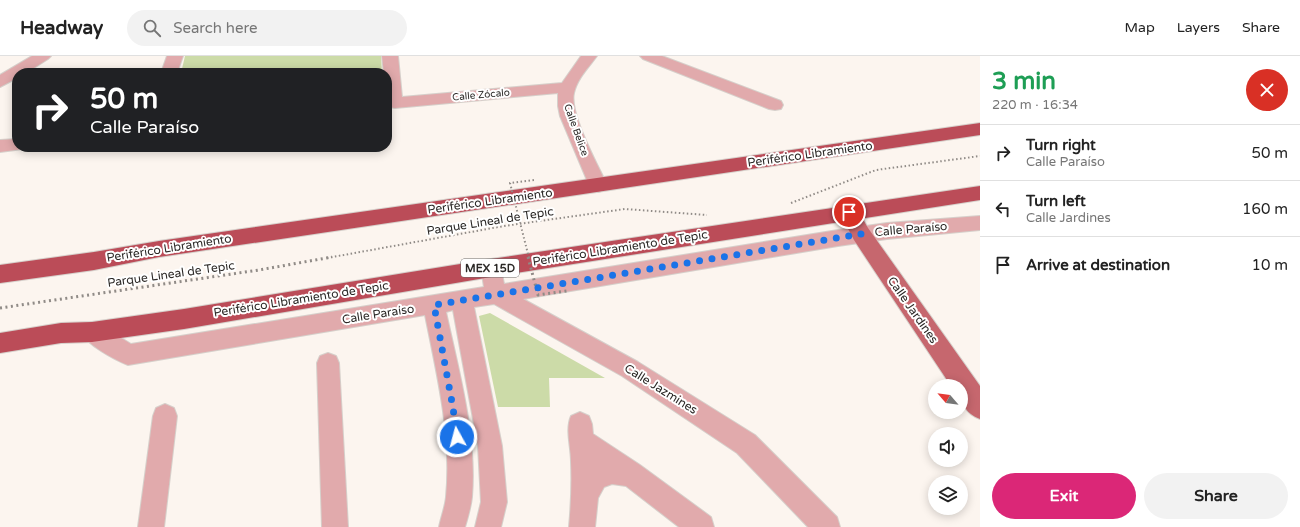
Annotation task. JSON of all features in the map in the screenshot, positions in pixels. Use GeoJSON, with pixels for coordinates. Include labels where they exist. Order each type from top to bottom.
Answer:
{"type":"FeatureCollection","features":[{"type":"Feature","properties":{"kind":"highway","name":"Periférico Libramiento"},"geometry":{"type":"LineString","coordinates":[[0,274],[94,261],[159,249],[980,129]]}},
{"type":"Feature","properties":{"kind":"highway","name":"Periférico Libramiento de Tepic"},"geometry":{"type":"LineString","coordinates":[[0,343],[61,333],[92,332],[184,319],[491,268],[980,193]]}},
{"type":"Feature","properties":{"kind":"highway"},"geometry":{"type":"LineString","coordinates":[[0,286],[94,261]]}},
{"type":"Feature","properties":{"kind":"highway"},"geometry":{"type":"LineString","coordinates":[[0,333],[61,333]]}},
{"type":"Feature","properties":{"kind":"main road","name":"Calle Jardines"},"geometry":{"type":"LineString","coordinates":[[849,212],[861,234],[980,407]]}},
{"type":"Feature","properties":{"kind":"street"},"geometry":{"type":"LineString","coordinates":[[23,68],[43,56]]}},
{"type":"Feature","properties":{"kind":"street"},"geometry":{"type":"LineString","coordinates":[[171,68],[175,56]]}},
{"type":"Feature","properties":{"kind":"street","name":"Calle Zócalo"},"geometry":{"type":"LineString","coordinates":[[390,56],[391,68]]}},
{"type":"Feature","properties":{"kind":"street","name":"Calle Belice"},"geometry":{"type":"LineString","coordinates":[[589,56],[568,87],[565,99],[569,116],[598,185]]}},
{"type":"Feature","properties":{"kind":"street"},"geometry":{"type":"LineString","coordinates":[[648,56],[776,104]]}},
{"type":"Feature","properties":{"kind":"street"},"geometry":{"type":"LineString","coordinates":[[0,82],[12,75]]}},
{"type":"Feature","properties":{"kind":"street","name":"Calle Zócalo"},"geometry":{"type":"LineString","coordinates":[[392,75],[395,103],[568,87]]}},
{"type":"Feature","properties":{"kind":"street"},"geometry":{"type":"LineString","coordinates":[[0,146],[12,145]]}},
{"type":"Feature","properties":{"kind":"street","name":"Calle Paraíso"},"geometry":{"type":"LineString","coordinates":[[92,332],[128,355],[861,234],[980,223]]}},
{"type":"Feature","properties":{"kind":"street"},"geometry":{"type":"LineString","coordinates":[[491,268],[496,294]]}},
{"type":"Feature","properties":{"kind":"street","name":"Calle Jazmines"},"geometry":{"type":"LineString","coordinates":[[496,294],[630,369],[746,444],[827,527]]}},
{"type":"Feature","properties":{"kind":"street"},"geometry":{"type":"LineString","coordinates":[[462,300],[483,403],[490,446],[494,502],[488,527]]}},
{"type":"Feature","properties":{"kind":"street"},"geometry":{"type":"LineString","coordinates":[[434,305],[453,408],[458,452],[459,498],[452,527]]}},
{"type":"Feature","properties":{"kind":"street"},"geometry":{"type":"LineString","coordinates":[[328,363],[335,527]]}},
{"type":"Feature","properties":{"kind":"street"},"geometry":{"type":"LineString","coordinates":[[453,408],[483,403]]}},
{"type":"Feature","properties":{"kind":"street"},"geometry":{"type":"LineString","coordinates":[[151,527],[164,416]]}},
{"type":"Feature","properties":{"kind":"street"},"geometry":{"type":"LineString","coordinates":[[582,527],[585,495],[584,459],[581,432],[631,474],[701,527]]}},
{"type":"Feature","properties":{"kind":"street"},"geometry":{"type":"LineString","coordinates":[[458,452],[490,446]]}},
{"type":"Feature","properties":{"kind":"street"},"geometry":{"type":"LineString","coordinates":[[585,495],[595,477],[612,471],[631,474]]}},
{"type":"Feature","properties":{"kind":"path"},"geometry":{"type":"LineString","coordinates":[[788,204],[876,170],[980,156]]}},
{"type":"Feature","properties":{"kind":"path"},"geometry":{"type":"LineString","coordinates":[[534,180],[510,183],[538,295],[567,291]]}},
{"type":"Feature","properties":{"kind":"path","name":"Parque Lineal de Tepic"},"geometry":{"type":"LineString","coordinates":[[0,308],[259,270],[504,226],[625,209],[712,216]]}},
{"type":"Feature","properties":{"kind":"green space"},"geometry":{"type":"Polygon","coordinates":[[[185,56],[381,56],[382,68],[182,68],[185,56]]]}},
{"type":"Feature","properties":{"kind":"green space"},"geometry":{"type":"Polygon","coordinates":[[[490,313],[605,378],[549,378],[550,407],[498,407],[479,316],[490,313]]]}},
{"type":"Feature","properties":{"kind":"route"},"geometry":{"type":"LineString","coordinates":[[457,437],[434,305],[861,234],[849,212]]}}]}
